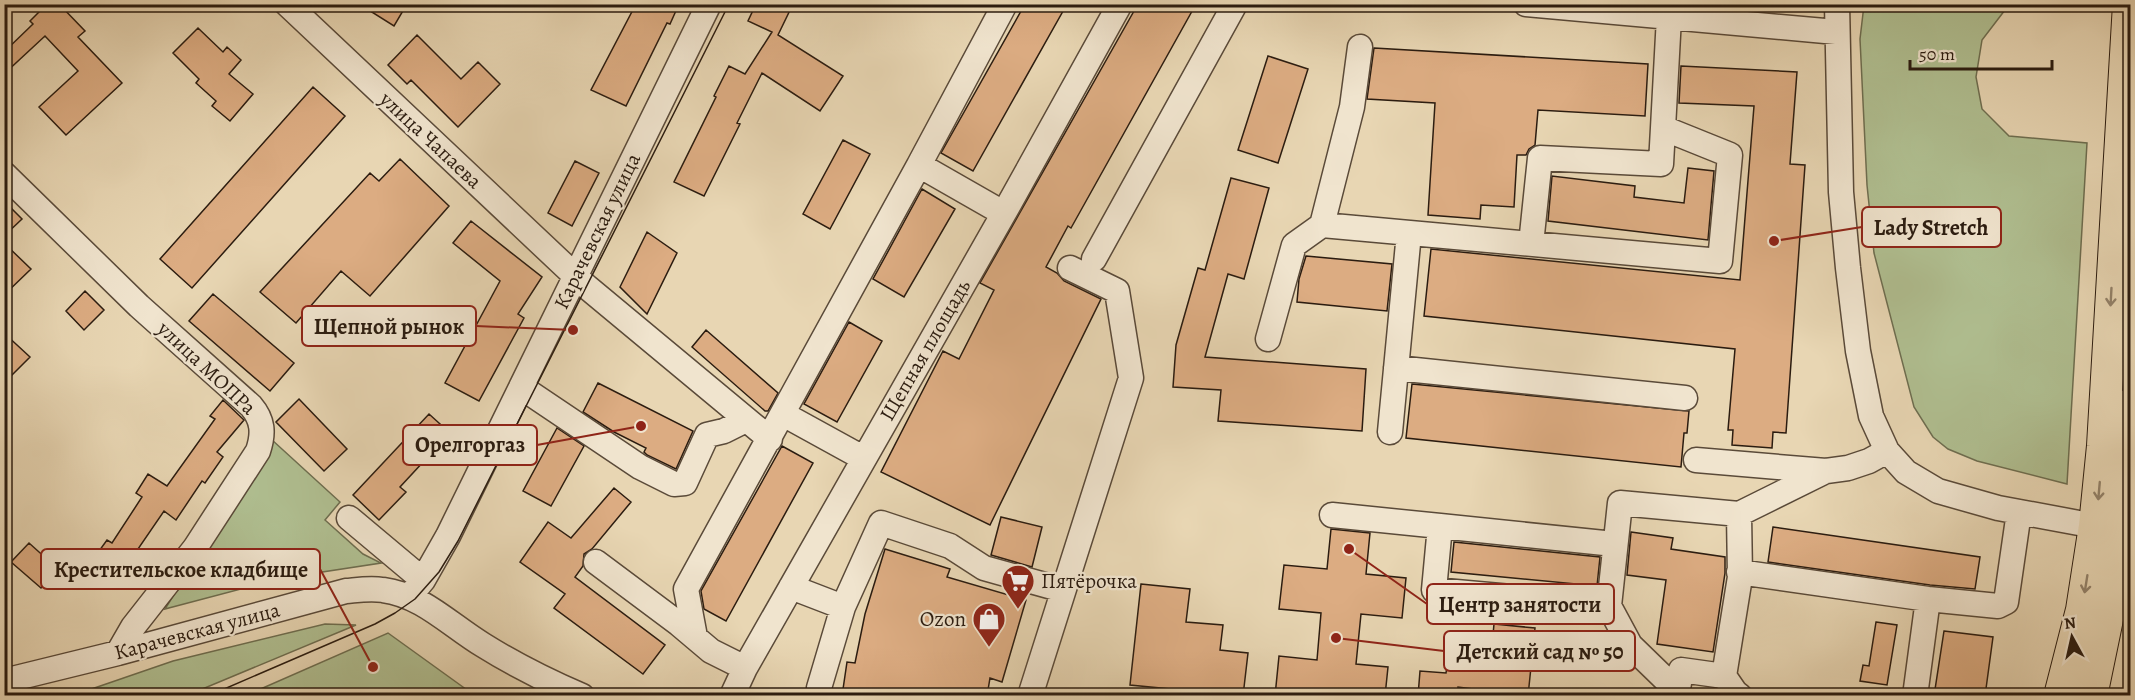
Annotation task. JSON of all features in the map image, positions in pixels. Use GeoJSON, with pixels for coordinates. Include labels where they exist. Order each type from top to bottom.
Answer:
{"type":"FeatureCollection","features":[{"type":"Feature","properties":{"kind":"main road"},"geometry":{"type":"LineString","coordinates":[[2060,696],[2082,610],[2115,529],[2103,446],[2129,4]]}},
{"type":"Feature","properties":{"kind":"main road"},"geometry":{"type":"LineString","coordinates":[[2091,696],[2108,614],[2115,529],[2130,405]]}},
{"type":"Feature","properties":{"kind":"street","name":"улица Чапаева"},"geometry":{"type":"LineString","coordinates":[[287,4],[574,276],[770,439]]}},
{"type":"Feature","properties":{"kind":"street","name":"Карачевская улица"},"geometry":{"type":"LineString","coordinates":[[4,681],[118,653],[346,591],[416,588],[448,536],[709,4]]}},
{"type":"Feature","properties":{"kind":"street"},"geometry":{"type":"LineString","coordinates":[[695,638],[686,589],[770,439],[1005,4]]}},
{"type":"Feature","properties":{"kind":"street","name":"Щепная площадь"},"geometry":{"type":"LineString","coordinates":[[732,696],[745,668],[862,458],[1120,4]]}},
{"type":"Feature","properties":{"kind":"street"},"geometry":{"type":"LineString","coordinates":[[1094,259],[1235,4]]}},
{"type":"Feature","properties":{"kind":"street"},"geometry":{"type":"LineString","coordinates":[[1526,4],[1836,32]]}},
{"type":"Feature","properties":{"kind":"street"},"geometry":{"type":"LineString","coordinates":[[1837,4],[1841,192],[1848,268],[1858,351],[1871,416],[1887,451],[1906,472],[1938,491],[2019,512],[2115,529]]}},
{"type":"Feature","properties":{"kind":"street"},"geometry":{"type":"LineString","coordinates":[[1531,244],[1540,158],[1660,164],[1669,17]]}},
{"type":"Feature","properties":{"kind":"street"},"geometry":{"type":"LineString","coordinates":[[1268,339],[1294,245],[1322,225],[1352,107],[1360,47]]}},
{"type":"Feature","properties":{"kind":"street"},"geometry":{"type":"LineString","coordinates":[[1322,225],[1720,261],[1730,155],[1663,128]]}},
{"type":"Feature","properties":{"kind":"street"},"geometry":{"type":"LineString","coordinates":[[919,165],[1003,213]]}},
{"type":"Feature","properties":{"kind":"street","name":"улица МОПРа"},"geometry":{"type":"LineString","coordinates":[[4,174],[139,306],[261,417],[262,441],[258,451],[195,548],[133,627],[118,653]]}},
{"type":"Feature","properties":{"kind":"street"},"geometry":{"type":"LineString","coordinates":[[1390,432],[1409,233]]}},
{"type":"Feature","properties":{"kind":"street"},"geometry":{"type":"LineString","coordinates":[[1030,696],[1131,378],[1117,291],[1070,268]]}},
{"type":"Feature","properties":{"kind":"street"},"geometry":{"type":"LineString","coordinates":[[1396,368],[1685,398]]}},
{"type":"Feature","properties":{"kind":"street"},"geometry":{"type":"LineString","coordinates":[[521,387],[640,467],[674,484],[685,483],[708,435],[724,431],[746,420]]}},
{"type":"Feature","properties":{"kind":"street"},"geometry":{"type":"LineString","coordinates":[[783,414],[862,458]]}},
{"type":"Feature","properties":{"kind":"street"},"geometry":{"type":"LineString","coordinates":[[1724,676],[1681,670],[1671,687],[1630,645],[1609,606],[1620,503],[1739,514],[1826,471],[1858,464],[1887,451]]}},
{"type":"Feature","properties":{"kind":"street"},"geometry":{"type":"LineString","coordinates":[[1696,460],[1826,471]]}},
{"type":"Feature","properties":{"kind":"street"},"geometry":{"type":"LineString","coordinates":[[1740,572],[1929,599],[1998,606],[2006,602],[2019,512]]}},
{"type":"Feature","properties":{"kind":"street"},"geometry":{"type":"LineString","coordinates":[[1739,514],[1740,572],[1724,676],[1740,696]]}},
{"type":"Feature","properties":{"kind":"street"},"geometry":{"type":"LineString","coordinates":[[1332,515],[1614,544]]}},
{"type":"Feature","properties":{"kind":"street"},"geometry":{"type":"LineString","coordinates":[[349,518],[416,588],[423,603],[482,644],[535,675],[582,696]]}},
{"type":"Feature","properties":{"kind":"street"},"geometry":{"type":"LineString","coordinates":[[819,688],[843,607],[880,523],[950,546],[984,568],[1063,590]]}},
{"type":"Feature","properties":{"kind":"street"},"geometry":{"type":"LineString","coordinates":[[1440,526],[1434,590],[1609,606]]}},
{"type":"Feature","properties":{"kind":"street"},"geometry":{"type":"LineString","coordinates":[[596,562],[680,624],[717,655],[745,668]]}},
{"type":"Feature","properties":{"kind":"street"},"geometry":{"type":"LineString","coordinates":[[791,587],[843,607]]}},
{"type":"Feature","properties":{"kind":"street"},"geometry":{"type":"LineString","coordinates":[[1915,696],[1929,599]]}},
{"type":"Feature","properties":{"kind":"green space"},"geometry":{"type":"Polygon","coordinates":[[[1864,5],[2021,5],[2005,10],[1982,40],[1976,77],[1982,109],[2009,136],[2087,143],[2067,484],[1977,461],[1948,449],[1933,437],[1914,407],[1874,253],[1867,185],[1860,39],[1864,5]]]}},
{"type":"Feature","properties":{"kind":"green space"},"geometry":{"type":"Polygon","coordinates":[[[271,439],[340,502],[325,520],[363,554],[381,563],[283,578],[165,609],[271,439]]]}},
{"type":"Feature","properties":{"kind":"green space"},"geometry":{"type":"Polygon","coordinates":[[[325,624],[356,625],[188,695],[74,695],[173,661],[325,624]]]}},
{"type":"Feature","properties":{"kind":"green space"},"geometry":{"type":"Polygon","coordinates":[[[388,633],[474,695],[247,695],[388,633]]]}},
{"type":"Feature","properties":{"kind":"building"},"geometry":{"type":"Polygon","coordinates":[[[47,4],[59,4],[85,31],[78,37],[122,83],[66,135],[39,107],[78,71],[45,36],[4,74],[4,52],[33,24],[30,21],[47,4]]]}},
{"type":"Feature","properties":{"kind":"building"},"geometry":{"type":"Polygon","coordinates":[[[359,4],[407,4],[394,26],[359,4]]]}},
{"type":"Feature","properties":{"kind":"building"},"geometry":{"type":"Polygon","coordinates":[[[636,4],[679,4],[670,24],[667,23],[626,106],[591,90],[636,4]]]}},
{"type":"Feature","properties":{"kind":"building"},"geometry":{"type":"Polygon","coordinates":[[[756,4],[793,4],[778,35],[843,76],[820,111],[762,73],[737,123],[740,124],[704,196],[674,182],[729,66],[745,74],[772,32],[748,21],[756,4]]]}},
{"type":"Feature","properties":{"kind":"building"},"geometry":{"type":"Polygon","coordinates":[[[1025,4],[1067,4],[973,171],[941,153],[1025,4]]]}},
{"type":"Feature","properties":{"kind":"building"},"geometry":{"type":"Polygon","coordinates":[[[1138,4],[1196,4],[1071,228],[1068,226],[1046,267],[1057,273],[1064,281],[1101,299],[990,525],[881,472],[943,351],[959,359],[994,290],[980,283],[1138,4]]]}},
{"type":"Feature","properties":{"kind":"building"},"geometry":{"type":"Polygon","coordinates":[[[198,28],[223,52],[227,47],[241,60],[229,74],[253,94],[230,121],[212,106],[216,101],[196,83],[199,79],[173,53],[198,28]]]}},
{"type":"Feature","properties":{"kind":"building"},"geometry":{"type":"Polygon","coordinates":[[[417,35],[461,79],[478,62],[500,84],[458,127],[411,80],[407,84],[388,65],[417,35]]]}},
{"type":"Feature","properties":{"kind":"building"},"geometry":{"type":"Polygon","coordinates":[[[1374,48],[1648,64],[1645,116],[1538,110],[1535,145],[1526,155],[1517,155],[1514,207],[1481,205],[1480,219],[1428,215],[1435,103],[1367,99],[1374,48]]]}},
{"type":"Feature","properties":{"kind":"building"},"geometry":{"type":"Polygon","coordinates":[[[1268,56],[1308,69],[1278,163],[1238,150],[1268,56]]]}},
{"type":"Feature","properties":{"kind":"building"},"geometry":{"type":"Polygon","coordinates":[[[1681,66],[1797,72],[1790,164],[1805,165],[1786,433],[1773,432],[1772,448],[1732,445],[1733,430],[1728,430],[1735,349],[1424,316],[1431,249],[1740,280],[1754,106],[1679,103],[1681,66]]]}},
{"type":"Feature","properties":{"kind":"building"},"geometry":{"type":"Polygon","coordinates":[[[313,87],[345,116],[192,288],[160,259],[313,87]]]}},
{"type":"Feature","properties":{"kind":"building"},"geometry":{"type":"Polygon","coordinates":[[[843,140],[870,154],[830,229],[803,214],[843,140]]]}},
{"type":"Feature","properties":{"kind":"building"},"geometry":{"type":"Polygon","coordinates":[[[400,159],[449,206],[370,296],[341,271],[296,323],[260,292],[370,173],[379,181],[400,159]]]}},
{"type":"Feature","properties":{"kind":"building"},"geometry":{"type":"Polygon","coordinates":[[[575,161],[599,173],[572,226],[548,213],[575,161]]]}},
{"type":"Feature","properties":{"kind":"building"},"geometry":{"type":"Polygon","coordinates":[[[1688,168],[1714,171],[1708,240],[1548,221],[1552,176],[1635,186],[1634,197],[1684,203],[1688,168]]]}},
{"type":"Feature","properties":{"kind":"building"},"geometry":{"type":"Polygon","coordinates":[[[1231,178],[1269,188],[1244,279],[1228,274],[1205,357],[1366,369],[1362,431],[1218,421],[1221,390],[1173,387],[1176,345],[1198,268],[1205,270],[1231,178]]]}},
{"type":"Feature","properties":{"kind":"building"},"geometry":{"type":"Polygon","coordinates":[[[922,189],[955,209],[904,297],[873,279],[922,189]]]}},
{"type":"Feature","properties":{"kind":"building"},"geometry":{"type":"Polygon","coordinates":[[[4,201],[22,219],[4,236],[4,201]]]}},
{"type":"Feature","properties":{"kind":"building"},"geometry":{"type":"Polygon","coordinates":[[[471,221],[542,277],[518,314],[524,318],[479,401],[445,383],[500,281],[453,243],[471,221]]]}},
{"type":"Feature","properties":{"kind":"building"},"geometry":{"type":"Polygon","coordinates":[[[647,232],[677,253],[647,314],[620,287],[647,232]]]}},
{"type":"Feature","properties":{"kind":"building"},"geometry":{"type":"Polygon","coordinates":[[[4,243],[31,269],[4,295],[4,243]]]}},
{"type":"Feature","properties":{"kind":"building"},"geometry":{"type":"Polygon","coordinates":[[[1306,256],[1392,264],[1387,311],[1297,302],[1299,279],[1306,256]]]}},
{"type":"Feature","properties":{"kind":"building"},"geometry":{"type":"Polygon","coordinates":[[[85,291],[104,310],[84,330],[66,311],[85,291]]]}},
{"type":"Feature","properties":{"kind":"building"},"geometry":{"type":"Polygon","coordinates":[[[213,294],[294,363],[270,391],[189,321],[213,294]]]}},
{"type":"Feature","properties":{"kind":"building"},"geometry":{"type":"Polygon","coordinates":[[[849,322],[882,341],[837,422],[804,404],[849,322]]]}},
{"type":"Feature","properties":{"kind":"building"},"geometry":{"type":"Polygon","coordinates":[[[706,330],[778,393],[768,411],[765,411],[692,347],[706,330]]]}},
{"type":"Feature","properties":{"kind":"building"},"geometry":{"type":"Polygon","coordinates":[[[4,333],[30,357],[4,383],[4,333]]]}},
{"type":"Feature","properties":{"kind":"building"},"geometry":{"type":"Polygon","coordinates":[[[598,383],[693,431],[676,469],[647,455],[644,452],[646,448],[614,432],[583,412],[598,383]]]}},
{"type":"Feature","properties":{"kind":"building"},"geometry":{"type":"Polygon","coordinates":[[[1412,384],[1689,411],[1687,433],[1684,433],[1681,467],[1406,438],[1412,384]]]}},
{"type":"Feature","properties":{"kind":"building"},"geometry":{"type":"Polygon","coordinates":[[[299,399],[347,449],[324,471],[276,422],[299,399]]]}},
{"type":"Feature","properties":{"kind":"building"},"geometry":{"type":"Polygon","coordinates":[[[223,400],[244,420],[217,452],[223,457],[205,483],[202,481],[176,520],[164,511],[112,587],[86,569],[107,540],[112,543],[142,497],[136,493],[148,474],[167,486],[215,419],[210,416],[223,400]]]}},
{"type":"Feature","properties":{"kind":"building"},"geometry":{"type":"Polygon","coordinates":[[[429,414],[450,433],[400,487],[406,492],[379,520],[353,495],[429,414]]]}},
{"type":"Feature","properties":{"kind":"building"},"geometry":{"type":"Polygon","coordinates":[[[557,428],[584,446],[551,506],[523,491],[557,428]]]}},
{"type":"Feature","properties":{"kind":"building"},"geometry":{"type":"Polygon","coordinates":[[[782,446],[813,463],[726,621],[704,609],[701,591],[782,446]]]}},
{"type":"Feature","properties":{"kind":"building"},"geometry":{"type":"Polygon","coordinates":[[[614,488],[631,502],[592,549],[584,554],[583,566],[575,577],[665,645],[643,674],[554,608],[565,594],[520,562],[548,522],[571,538],[614,488]]]}},
{"type":"Feature","properties":{"kind":"building"},"geometry":{"type":"Polygon","coordinates":[[[1001,517],[1042,527],[1032,567],[991,555],[1001,517]]]}},
{"type":"Feature","properties":{"kind":"building"},"geometry":{"type":"Polygon","coordinates":[[[1773,527],[1980,557],[1975,589],[1930,585],[1768,562],[1773,527]]]}},
{"type":"Feature","properties":{"kind":"building"},"geometry":{"type":"Polygon","coordinates":[[[1331,529],[1370,533],[1366,574],[1406,578],[1402,618],[1361,614],[1356,664],[1388,667],[1385,696],[1275,696],[1279,656],[1317,660],[1321,613],[1279,609],[1284,565],[1327,569],[1331,529]]]}},
{"type":"Feature","properties":{"kind":"building"},"geometry":{"type":"Polygon","coordinates":[[[1631,532],[1673,538],[1671,549],[1725,557],[1725,573],[1713,652],[1657,644],[1666,580],[1627,575],[1631,532]]]}},
{"type":"Feature","properties":{"kind":"building"},"geometry":{"type":"Polygon","coordinates":[[[1454,542],[1600,557],[1597,586],[1451,572],[1454,542]]]}},
{"type":"Feature","properties":{"kind":"building"},"geometry":{"type":"Polygon","coordinates":[[[29,543],[58,569],[41,588],[11,562],[29,543]]]}},
{"type":"Feature","properties":{"kind":"building"},"geometry":{"type":"Polygon","coordinates":[[[885,549],[950,569],[947,577],[1026,600],[1002,682],[990,678],[987,696],[842,696],[847,662],[855,663],[865,614],[885,549]]]}},
{"type":"Feature","properties":{"kind":"building"},"geometry":{"type":"Polygon","coordinates":[[[1141,584],[1190,589],[1186,622],[1223,625],[1220,650],[1248,653],[1243,696],[1130,685],[1141,584]]]}},
{"type":"Feature","properties":{"kind":"building"},"geometry":{"type":"Polygon","coordinates":[[[1876,622],[1897,625],[1887,685],[1860,681],[1863,665],[1869,666],[1876,622]]]}},
{"type":"Feature","properties":{"kind":"building"},"geometry":{"type":"Polygon","coordinates":[[[1494,624],[1535,628],[1528,696],[1488,696],[1489,691],[1458,687],[1457,696],[1418,696],[1420,671],[1446,673],[1449,653],[1491,657],[1494,624]]]}},
{"type":"Feature","properties":{"kind":"building"},"geometry":{"type":"Polygon","coordinates":[[[1944,631],[1993,637],[1985,696],[1934,696],[1944,631]]]}},
{"type":"Feature","properties":{"kind":"tram line"},"geometry":{"type":"LineString","coordinates":[[208,696],[375,624],[415,599],[439,572],[458,541],[729,4]]}},
{"type":"Feature","properties":{"kind":"place","name":"Lady Stretch"},"geometry":{"type":"Point","coordinates":[1774,241]}},
{"type":"Feature","properties":{"kind":"place","name":"Щепной рынок"},"geometry":{"type":"Point","coordinates":[573,330]}},
{"type":"Feature","properties":{"kind":"place","name":"Орелгоргаз"},"geometry":{"type":"Point","coordinates":[641,426]}},
{"type":"Feature","properties":{"kind":"place","name":"Центр занятости"},"geometry":{"type":"Point","coordinates":[1349,549]}},
{"type":"Feature","properties":{"kind":"place","name":"Пятёрочка"},"geometry":{"type":"Point","coordinates":[1018,610]}},
{"type":"Feature","properties":{"kind":"place","name":"Детский сад № 50"},"geometry":{"type":"Point","coordinates":[1336,638]}},
{"type":"Feature","properties":{"kind":"place","name":"Ozon"},"geometry":{"type":"Point","coordinates":[989,648]}},
{"type":"Feature","properties":{"kind":"place","name":"Крестительское кладбище"},"geometry":{"type":"Point","coordinates":[373,667]}}]}
